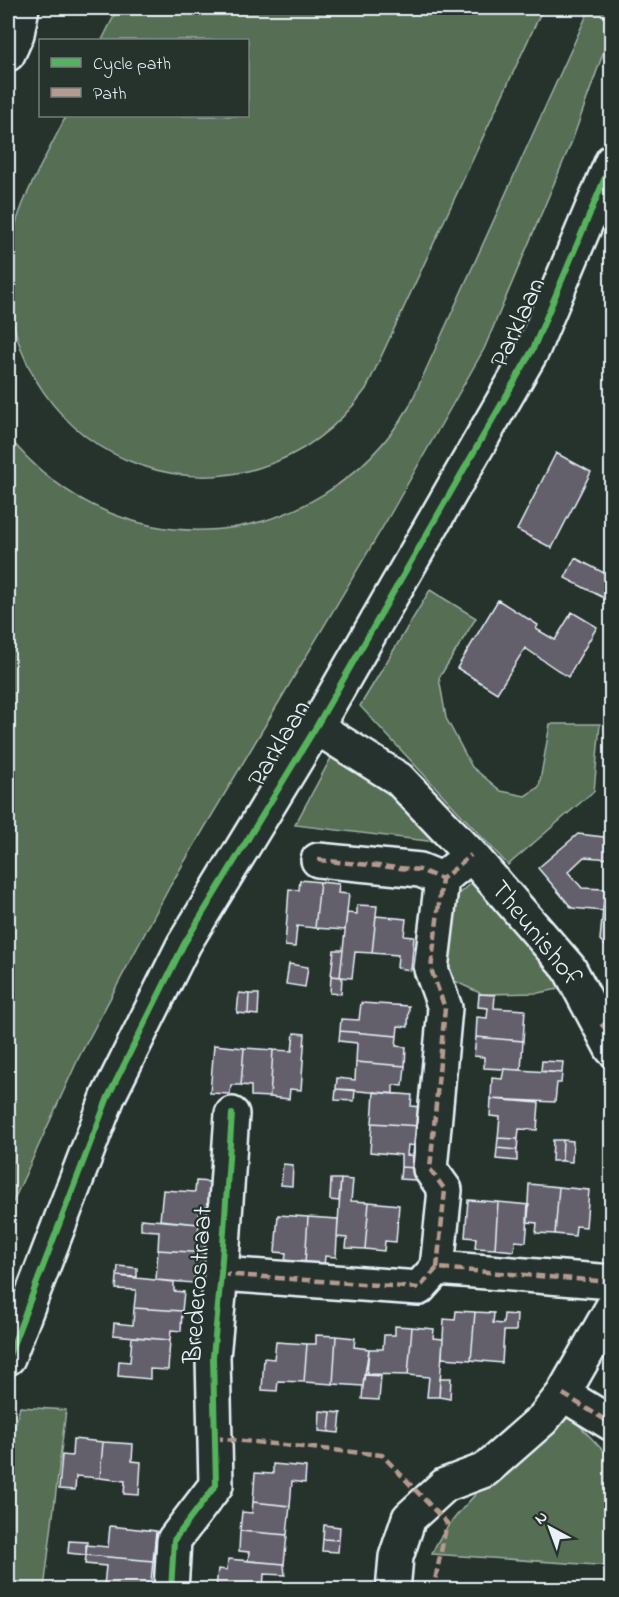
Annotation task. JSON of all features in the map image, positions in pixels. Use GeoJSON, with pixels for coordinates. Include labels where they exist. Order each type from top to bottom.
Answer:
{"type":"FeatureCollection","features":[{"type":"Feature","properties":{"kind":"street"},"geometry":{"type":"LineString","coordinates":[[8,54],[17,34],[22,8]]}},
{"type":"Feature","properties":{"kind":"street","name":"Parklaan"},"geometry":{"type":"LineString","coordinates":[[8,1358],[108,1097],[184,944],[316,728],[533,349],[612,161]]}},
{"type":"Feature","properties":{"kind":"street","name":"Theunishof"},"geometry":{"type":"LineString","coordinates":[[316,728],[399,779],[471,855],[568,968],[608,1031]]}},
{"type":"Feature","properties":{"kind":"street","name":"Theunishof"},"geometry":{"type":"LineString","coordinates":[[442,879],[471,855]]}},
{"type":"Feature","properties":{"kind":"street"},"geometry":{"type":"LineString","coordinates":[[222,1274],[419,1288],[437,1268],[445,1190],[430,1169],[445,1008],[431,969],[442,879],[420,870],[318,860]]}},
{"type":"Feature","properties":{"kind":"street","name":"Brederostraat"},"geometry":{"type":"LineString","coordinates":[[171,1590],[174,1540],[216,1485],[213,1357],[222,1274],[232,1114]]}},
{"type":"Feature","properties":{"kind":"street"},"geometry":{"type":"LineString","coordinates":[[437,1268],[612,1282]]}},
{"type":"Feature","properties":{"kind":"street"},"geometry":{"type":"LineString","coordinates":[[393,1590],[396,1557],[409,1518],[446,1485],[485,1470],[543,1419],[562,1394],[612,1308]]}},
{"type":"Feature","properties":{"kind":"street"},"geometry":{"type":"LineString","coordinates":[[562,1394],[612,1424]]}},
{"type":"Feature","properties":{"kind":"green space"},"geometry":{"type":"Polygon","coordinates":[[[118,8],[543,8],[366,389],[316,440],[258,468],[198,476],[139,465],[86,436],[44,392],[16,334],[8,263],[11,243],[22,205],[65,117],[249,117],[249,39],[102,39],[118,8]]]}},
{"type":"Feature","properties":{"kind":"green space"},"geometry":{"type":"Polygon","coordinates":[[[590,8],[611,8],[611,31],[572,141],[484,349],[391,513],[170,886],[79,1057],[8,1213],[8,436],[53,481],[105,511],[160,527],[216,530],[271,518],[324,494],[370,457],[409,407],[590,8]]]}},
{"type":"Feature","properties":{"kind":"green space"},"geometry":{"type":"Polygon","coordinates":[[[430,590],[476,618],[439,678],[446,718],[472,767],[501,791],[525,796],[539,787],[550,724],[600,724],[594,791],[508,865],[360,706],[430,590]]]}},
{"type":"Feature","properties":{"kind":"green space"},"geometry":{"type":"Polygon","coordinates":[[[339,743],[436,842],[295,825],[339,743]]]}},
{"type":"Feature","properties":{"kind":"green space"},"geometry":{"type":"Polygon","coordinates":[[[473,881],[564,988],[538,993],[482,994],[448,978],[456,896],[473,881]]]}},
{"type":"Feature","properties":{"kind":"green space"},"geometry":{"type":"Polygon","coordinates":[[[20,1407],[66,1410],[44,1589],[8,1589],[8,1453],[20,1407]]]}},
{"type":"Feature","properties":{"kind":"green space"},"geometry":{"type":"Polygon","coordinates":[[[564,1409],[611,1459],[611,1566],[432,1554],[440,1537],[471,1499],[564,1409]]]}},
{"type":"Feature","properties":{"kind":"building"},"geometry":{"type":"Polygon","coordinates":[[[556,453],[591,472],[552,548],[517,530],[556,453]]]}},
{"type":"Feature","properties":{"kind":"building"},"geometry":{"type":"Polygon","coordinates":[[[575,558],[612,577],[604,598],[565,578],[575,558]]]}},
{"type":"Feature","properties":{"kind":"building"},"geometry":{"type":"Polygon","coordinates":[[[498,600],[538,625],[536,629],[555,640],[572,612],[597,627],[568,677],[525,648],[497,693],[457,668],[498,600]]]}},
{"type":"Feature","properties":{"kind":"building"},"geometry":{"type":"Polygon","coordinates":[[[578,834],[612,838],[612,859],[584,857],[568,872],[582,888],[605,889],[603,911],[572,908],[538,868],[578,834]]]}},
{"type":"Feature","properties":{"kind":"building"},"geometry":{"type":"Polygon","coordinates":[[[300,880],[320,882],[315,928],[297,926],[295,947],[285,946],[289,889],[299,890],[300,880]]]}},
{"type":"Feature","properties":{"kind":"building"},"geometry":{"type":"Polygon","coordinates":[[[320,882],[339,884],[338,893],[349,894],[345,930],[315,928],[320,882]]]}},
{"type":"Feature","properties":{"kind":"building"},"geometry":{"type":"Polygon","coordinates":[[[605,889],[612,889],[612,953],[600,940],[605,889]]]}},
{"type":"Feature","properties":{"kind":"building"},"geometry":{"type":"Polygon","coordinates":[[[357,905],[377,906],[372,953],[355,952],[352,978],[340,977],[347,913],[357,914],[357,905]]]}},
{"type":"Feature","properties":{"kind":"building"},"geometry":{"type":"Polygon","coordinates":[[[376,916],[406,919],[404,936],[414,937],[411,970],[397,968],[398,955],[372,953],[376,916]]]}},
{"type":"Feature","properties":{"kind":"building"},"geometry":{"type":"Polygon","coordinates":[[[334,950],[343,950],[340,977],[331,976],[334,950]]]}},
{"type":"Feature","properties":{"kind":"building"},"geometry":{"type":"Polygon","coordinates":[[[289,964],[308,967],[305,987],[286,984],[289,964]]]}},
{"type":"Feature","properties":{"kind":"building"},"geometry":{"type":"Polygon","coordinates":[[[331,976],[342,977],[341,994],[330,993],[331,976]]]}},
{"type":"Feature","properties":{"kind":"building"},"geometry":{"type":"Polygon","coordinates":[[[239,993],[249,994],[248,1014],[237,1013],[239,993]]]}},
{"type":"Feature","properties":{"kind":"building"},"geometry":{"type":"Polygon","coordinates":[[[249,994],[259,994],[258,1015],[248,1014],[249,994]]]}},
{"type":"Feature","properties":{"kind":"building"},"geometry":{"type":"Polygon","coordinates":[[[479,994],[495,995],[494,1008],[525,1010],[523,1041],[476,1037],[477,1017],[487,1018],[488,1008],[478,1007],[479,994]]]}},
{"type":"Feature","properties":{"kind":"building"},"geometry":{"type":"Polygon","coordinates":[[[361,1003],[409,1006],[408,1027],[398,1026],[397,1036],[340,1031],[341,1019],[359,1020],[361,1003]]]}},
{"type":"Feature","properties":{"kind":"building"},"geometry":{"type":"Polygon","coordinates":[[[340,1031],[397,1036],[396,1046],[406,1047],[405,1066],[356,1062],[357,1043],[339,1041],[340,1031]]]}},
{"type":"Feature","properties":{"kind":"building"},"geometry":{"type":"Polygon","coordinates":[[[294,1033],[305,1034],[301,1090],[290,1089],[289,1099],[270,1097],[273,1050],[292,1051],[294,1033]]]}},
{"type":"Feature","properties":{"kind":"building"},"geometry":{"type":"Polygon","coordinates":[[[476,1037],[523,1041],[521,1070],[484,1068],[484,1057],[474,1056],[476,1037]]]}},
{"type":"Feature","properties":{"kind":"building"},"geometry":{"type":"Polygon","coordinates":[[[214,1045],[244,1048],[241,1085],[231,1085],[230,1094],[210,1093],[214,1045]]]}},
{"type":"Feature","properties":{"kind":"building"},"geometry":{"type":"Polygon","coordinates":[[[244,1048],[273,1050],[270,1097],[251,1096],[251,1086],[241,1085],[244,1048]]]}},
{"type":"Feature","properties":{"kind":"building"},"geometry":{"type":"Polygon","coordinates":[[[542,1061],[563,1062],[562,1073],[541,1071],[542,1061]]]}},
{"type":"Feature","properties":{"kind":"building"},"geometry":{"type":"Polygon","coordinates":[[[356,1062],[405,1066],[403,1086],[393,1085],[393,1094],[336,1089],[337,1078],[355,1080],[356,1062]]]}},
{"type":"Feature","properties":{"kind":"building"},"geometry":{"type":"Polygon","coordinates":[[[504,1069],[562,1073],[561,1083],[557,1083],[555,1102],[491,1099],[492,1078],[502,1079],[504,1069]]]}},
{"type":"Feature","properties":{"kind":"building"},"geometry":{"type":"Polygon","coordinates":[[[336,1089],[355,1090],[354,1101],[335,1100],[336,1089]]]}},
{"type":"Feature","properties":{"kind":"building"},"geometry":{"type":"Polygon","coordinates":[[[374,1092],[412,1095],[411,1106],[421,1107],[420,1126],[372,1123],[374,1092]]]}},
{"type":"Feature","properties":{"kind":"building"},"geometry":{"type":"Polygon","coordinates":[[[491,1099],[539,1103],[537,1130],[519,1129],[518,1139],[498,1138],[500,1117],[490,1116],[491,1099]]]}},
{"type":"Feature","properties":{"kind":"building"},"geometry":{"type":"Polygon","coordinates":[[[372,1123],[420,1126],[418,1146],[408,1145],[407,1155],[417,1156],[416,1168],[401,1167],[401,1155],[370,1152],[372,1123]]]}},
{"type":"Feature","properties":{"kind":"building"},"geometry":{"type":"Polygon","coordinates":[[[498,1138],[518,1139],[517,1150],[497,1148],[498,1138]]]}},
{"type":"Feature","properties":{"kind":"building"},"geometry":{"type":"Polygon","coordinates":[[[553,1140],[563,1140],[562,1161],[552,1161],[553,1140]]]}},
{"type":"Feature","properties":{"kind":"building"},"geometry":{"type":"Polygon","coordinates":[[[563,1140],[573,1141],[572,1162],[562,1161],[563,1140]]]}},
{"type":"Feature","properties":{"kind":"building"},"geometry":{"type":"Polygon","coordinates":[[[497,1148],[517,1150],[517,1161],[496,1159],[497,1148]]]}},
{"type":"Feature","properties":{"kind":"building"},"geometry":{"type":"Polygon","coordinates":[[[283,1164],[293,1165],[292,1186],[281,1185],[283,1164]]]}},
{"type":"Feature","properties":{"kind":"building"},"geometry":{"type":"Polygon","coordinates":[[[401,1167],[416,1168],[415,1180],[400,1179],[401,1167]]]}},
{"type":"Feature","properties":{"kind":"building"},"geometry":{"type":"Polygon","coordinates":[[[331,1179],[341,1179],[339,1201],[330,1200],[331,1179]]]}},
{"type":"Feature","properties":{"kind":"building"},"geometry":{"type":"Polygon","coordinates":[[[341,1179],[353,1180],[351,1201],[369,1202],[365,1249],[346,1248],[347,1238],[337,1237],[341,1179]]]}},
{"type":"Feature","properties":{"kind":"building"},"geometry":{"type":"Polygon","coordinates":[[[196,1181],[211,1182],[209,1214],[199,1214],[199,1224],[160,1220],[163,1190],[195,1192],[196,1181]]]}},
{"type":"Feature","properties":{"kind":"building"},"geometry":{"type":"Polygon","coordinates":[[[529,1184],[559,1187],[555,1234],[536,1233],[537,1223],[527,1222],[529,1184]]]}},
{"type":"Feature","properties":{"kind":"building"},"geometry":{"type":"Polygon","coordinates":[[[559,1187],[589,1190],[586,1227],[576,1226],[575,1236],[555,1234],[559,1187]]]}},
{"type":"Feature","properties":{"kind":"building"},"geometry":{"type":"Polygon","coordinates":[[[468,1200],[498,1202],[495,1249],[475,1248],[476,1238],[465,1237],[468,1200]]]}},
{"type":"Feature","properties":{"kind":"building"},"geometry":{"type":"Polygon","coordinates":[[[369,1202],[399,1205],[396,1242],[385,1241],[384,1251],[365,1249],[369,1202]]]}},
{"type":"Feature","properties":{"kind":"building"},"geometry":{"type":"Polygon","coordinates":[[[498,1202],[529,1205],[526,1242],[515,1241],[514,1251],[495,1249],[498,1202]]]}},
{"type":"Feature","properties":{"kind":"building"},"geometry":{"type":"Polygon","coordinates":[[[278,1215],[308,1217],[305,1264],[285,1263],[286,1253],[275,1252],[278,1215]]]}},
{"type":"Feature","properties":{"kind":"building"},"geometry":{"type":"Polygon","coordinates":[[[308,1217],[338,1219],[336,1257],[325,1256],[324,1266],[305,1264],[308,1217]]]}},
{"type":"Feature","properties":{"kind":"building"},"geometry":{"type":"Polygon","coordinates":[[[141,1219],[199,1224],[198,1234],[207,1234],[206,1253],[158,1250],[159,1231],[141,1230],[141,1219]]]}},
{"type":"Feature","properties":{"kind":"building"},"geometry":{"type":"Polygon","coordinates":[[[158,1250],[206,1253],[204,1273],[195,1273],[194,1283],[156,1280],[158,1250]]]}},
{"type":"Feature","properties":{"kind":"building"},"geometry":{"type":"Polygon","coordinates":[[[118,1266],[137,1268],[137,1277],[117,1276],[118,1266]]]}},
{"type":"Feature","properties":{"kind":"building"},"geometry":{"type":"Polygon","coordinates":[[[117,1276],[174,1282],[174,1291],[184,1292],[182,1311],[134,1308],[136,1290],[116,1289],[117,1276]]]}},
{"type":"Feature","properties":{"kind":"building"},"geometry":{"type":"Polygon","coordinates":[[[134,1308],[182,1311],[181,1331],[171,1330],[170,1340],[113,1335],[114,1323],[133,1325],[134,1308]]]}},
{"type":"Feature","properties":{"kind":"building"},"geometry":{"type":"Polygon","coordinates":[[[456,1311],[475,1312],[471,1360],[442,1358],[444,1319],[455,1320],[456,1311]]]}},
{"type":"Feature","properties":{"kind":"building"},"geometry":{"type":"Polygon","coordinates":[[[475,1312],[494,1313],[493,1323],[503,1324],[504,1314],[517,1315],[516,1331],[504,1331],[502,1363],[471,1360],[475,1312]]]}},
{"type":"Feature","properties":{"kind":"building"},"geometry":{"type":"Polygon","coordinates":[[[395,1326],[412,1327],[408,1375],[367,1374],[369,1349],[383,1349],[384,1335],[395,1335],[395,1326]]]}},
{"type":"Feature","properties":{"kind":"building"},"geometry":{"type":"Polygon","coordinates":[[[412,1327],[434,1329],[433,1338],[443,1339],[439,1397],[427,1397],[429,1377],[408,1375],[412,1327]]]}},
{"type":"Feature","properties":{"kind":"building"},"geometry":{"type":"Polygon","coordinates":[[[316,1335],[336,1336],[333,1384],[304,1382],[307,1344],[316,1344],[316,1335]]]}},
{"type":"Feature","properties":{"kind":"building"},"geometry":{"type":"Polygon","coordinates":[[[336,1336],[355,1338],[354,1347],[369,1349],[363,1386],[333,1384],[336,1336]]]}},
{"type":"Feature","properties":{"kind":"building"},"geometry":{"type":"Polygon","coordinates":[[[132,1337],[170,1340],[168,1370],[150,1369],[150,1379],[118,1376],[119,1361],[130,1362],[132,1337]]]}},
{"type":"Feature","properties":{"kind":"building"},"geometry":{"type":"Polygon","coordinates":[[[276,1342],[307,1344],[304,1382],[278,1381],[277,1391],[262,1390],[264,1358],[274,1359],[276,1342]]]}},
{"type":"Feature","properties":{"kind":"building"},"geometry":{"type":"Polygon","coordinates":[[[364,1375],[381,1376],[379,1400],[362,1399],[364,1375]]]}},
{"type":"Feature","properties":{"kind":"building"},"geometry":{"type":"Polygon","coordinates":[[[440,1378],[451,1378],[450,1399],[439,1397],[440,1378]]]}},
{"type":"Feature","properties":{"kind":"building"},"geometry":{"type":"Polygon","coordinates":[[[320,1411],[331,1412],[329,1432],[319,1431],[320,1411]]]}},
{"type":"Feature","properties":{"kind":"building"},"geometry":{"type":"Polygon","coordinates":[[[331,1412],[341,1413],[339,1433],[329,1432],[331,1412]]]}},
{"type":"Feature","properties":{"kind":"building"},"geometry":{"type":"Polygon","coordinates":[[[73,1439],[103,1442],[100,1478],[76,1476],[75,1490],[59,1489],[62,1455],[72,1456],[73,1439]]]}},
{"type":"Feature","properties":{"kind":"building"},"geometry":{"type":"Polygon","coordinates":[[[103,1442],[133,1444],[132,1461],[141,1462],[139,1495],[124,1494],[125,1481],[100,1478],[103,1442]]]}},
{"type":"Feature","properties":{"kind":"building"},"geometry":{"type":"Polygon","coordinates":[[[273,1464],[306,1467],[305,1483],[292,1481],[290,1506],[253,1502],[255,1473],[273,1474],[273,1464]]]}},
{"type":"Feature","properties":{"kind":"building"},"geometry":{"type":"Polygon","coordinates":[[[253,1502],[290,1506],[287,1535],[240,1531],[242,1512],[252,1513],[253,1502]]]}},
{"type":"Feature","properties":{"kind":"building"},"geometry":{"type":"Polygon","coordinates":[[[324,1525],[340,1527],[339,1540],[323,1539],[324,1525]]]}},
{"type":"Feature","properties":{"kind":"building"},"geometry":{"type":"Polygon","coordinates":[[[110,1526],[156,1531],[153,1561],[86,1555],[86,1545],[108,1547],[110,1526]]]}},
{"type":"Feature","properties":{"kind":"building"},"geometry":{"type":"Polygon","coordinates":[[[240,1531],[287,1535],[284,1564],[248,1561],[249,1552],[239,1551],[240,1531]]]}},
{"type":"Feature","properties":{"kind":"building"},"geometry":{"type":"Polygon","coordinates":[[[323,1539],[339,1540],[338,1552],[322,1551],[323,1539]]]}},
{"type":"Feature","properties":{"kind":"building"},"geometry":{"type":"Polygon","coordinates":[[[69,1541],[87,1542],[86,1555],[68,1553],[69,1541]]]}},
{"type":"Feature","properties":{"kind":"building"},"geometry":{"type":"Polygon","coordinates":[[[86,1555],[153,1561],[150,1590],[104,1586],[106,1566],[85,1564],[86,1555]]]}},
{"type":"Feature","properties":{"kind":"building"},"geometry":{"type":"Polygon","coordinates":[[[228,1559],[284,1564],[285,1575],[264,1574],[263,1590],[216,1589],[218,1569],[227,1570],[228,1559]]]}},
{"type":"Feature","properties":{"kind":"marked path"},"geometry":{"type":"LineString","coordinates":[[318,860],[420,870],[442,879],[471,855]]}},
{"type":"Feature","properties":{"kind":"marked path"},"geometry":{"type":"LineString","coordinates":[[437,1268],[445,1190],[430,1169],[445,1008],[431,969],[442,879]]}},
{"type":"Feature","properties":{"kind":"marked path"},"geometry":{"type":"LineString","coordinates":[[601,1027],[612,1018]]}},
{"type":"Feature","properties":{"kind":"marked path"},"geometry":{"type":"LineString","coordinates":[[221,1274],[419,1288],[437,1268],[612,1282]]}},
{"type":"Feature","properties":{"kind":"marked path"},"geometry":{"type":"LineString","coordinates":[[563,1394],[612,1424]]}},
{"type":"Feature","properties":{"kind":"marked path"},"geometry":{"type":"LineString","coordinates":[[214,1438],[382,1455],[447,1523],[433,1590]]}},
{"type":"Feature","properties":{"kind":"cycle path"},"geometry":{"type":"LineString","coordinates":[[8,1358],[108,1097],[184,944],[316,727],[533,349],[612,161]]}},
{"type":"Feature","properties":{"kind":"cycle path"},"geometry":{"type":"LineString","coordinates":[[171,1590],[174,1540],[216,1485],[213,1357],[232,1114]]}}]}
